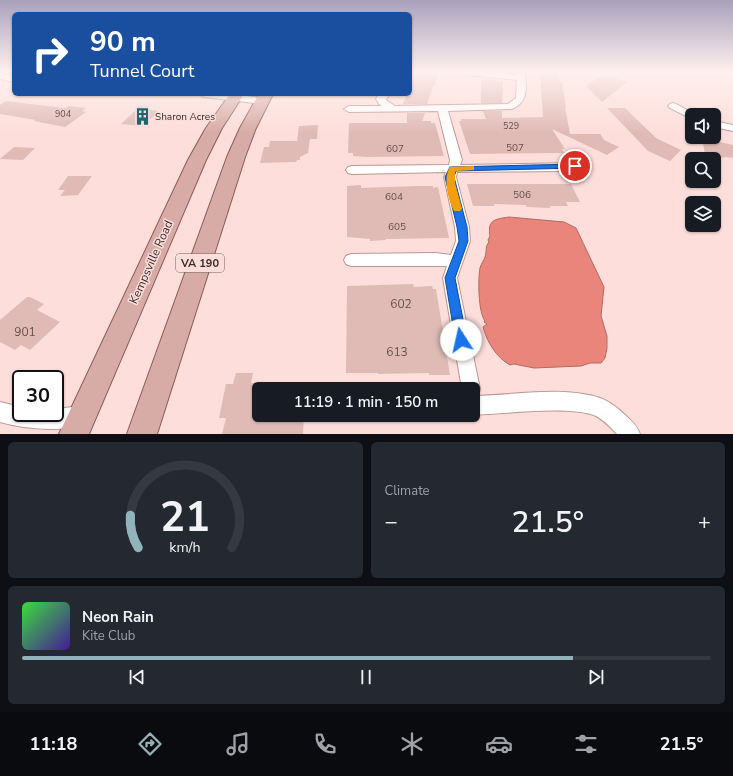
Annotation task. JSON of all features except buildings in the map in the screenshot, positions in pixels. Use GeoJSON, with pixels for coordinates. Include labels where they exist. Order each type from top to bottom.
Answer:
{"type":"FeatureCollection","features":[{"type":"Feature","properties":{"kind":"main road","name":"Kempsville Road"},"geometry":{"type":"LineString","coordinates":[[78,425],[197,160],[214,128],[236,96]]}},
{"type":"Feature","properties":{"kind":"main road","name":"VA 190"},"geometry":{"type":"LineString","coordinates":[[142,434],[236,158],[248,128],[264,97]]}},
{"type":"Feature","properties":{"kind":"street"},"geometry":{"type":"LineString","coordinates":[[349,109],[506,107],[514,106],[520,102],[521,92]]}},
{"type":"Feature","properties":{"kind":"street"},"geometry":{"type":"LineString","coordinates":[[236,96],[264,97]]}},
{"type":"Feature","properties":{"kind":"street"},"geometry":{"type":"LineString","coordinates":[[383,96],[381,99],[382,102],[394,108]]}},
{"type":"Feature","properties":{"kind":"street"},"geometry":{"type":"LineString","coordinates":[[673,106],[685,112]]}},
{"type":"Feature","properties":{"kind":"street"},"geometry":{"type":"LineString","coordinates":[[442,108],[456,160],[450,177],[464,241],[457,261],[452,268],[450,278],[470,382]]}},
{"type":"Feature","properties":{"kind":"street"},"geometry":{"type":"LineString","coordinates":[[721,125],[733,128]]}},
{"type":"Feature","properties":{"kind":"street"},"geometry":{"type":"LineString","coordinates":[[352,170],[575,166]]}},
{"type":"Feature","properties":{"kind":"street"},"geometry":{"type":"LineString","coordinates":[[351,260],[435,259],[457,261]]}},
{"type":"Feature","properties":{"kind":"street"},"geometry":{"type":"LineString","coordinates":[[480,400],[592,406],[607,413],[630,434]]}},
{"type":"Feature","properties":{"kind":"street"},"geometry":{"type":"LineString","coordinates":[[0,412],[78,425]]}},
{"type":"Feature","properties":{"kind":"shaded area"},"geometry":{"type":"Polygon","coordinates":[[[509,217],[564,222],[576,228],[604,287],[601,316],[607,336],[607,348],[605,358],[601,363],[590,363],[581,366],[534,368],[514,364],[510,365],[500,358],[493,349],[483,327],[487,324],[484,322],[485,321],[481,310],[479,273],[489,242],[488,240],[490,236],[489,231],[491,223],[496,220],[509,217]]]}},
{"type":"Feature","properties":{"kind":"slow traffic"},"geometry":{"type":"LineString","coordinates":[[457,209],[450,177],[451,172],[453,169],[471,168]]}},
{"type":"Feature","properties":{"kind":"place","name":"Sharon Acres"},"geometry":{"type":"Point","coordinates":[142,116]}},
{"type":"Feature","properties":{"kind":"route"},"geometry":{"type":"LineString","coordinates":[[461,340],[450,278],[452,268],[457,261],[464,241],[451,183],[451,172],[453,169],[575,166]]}}]}
